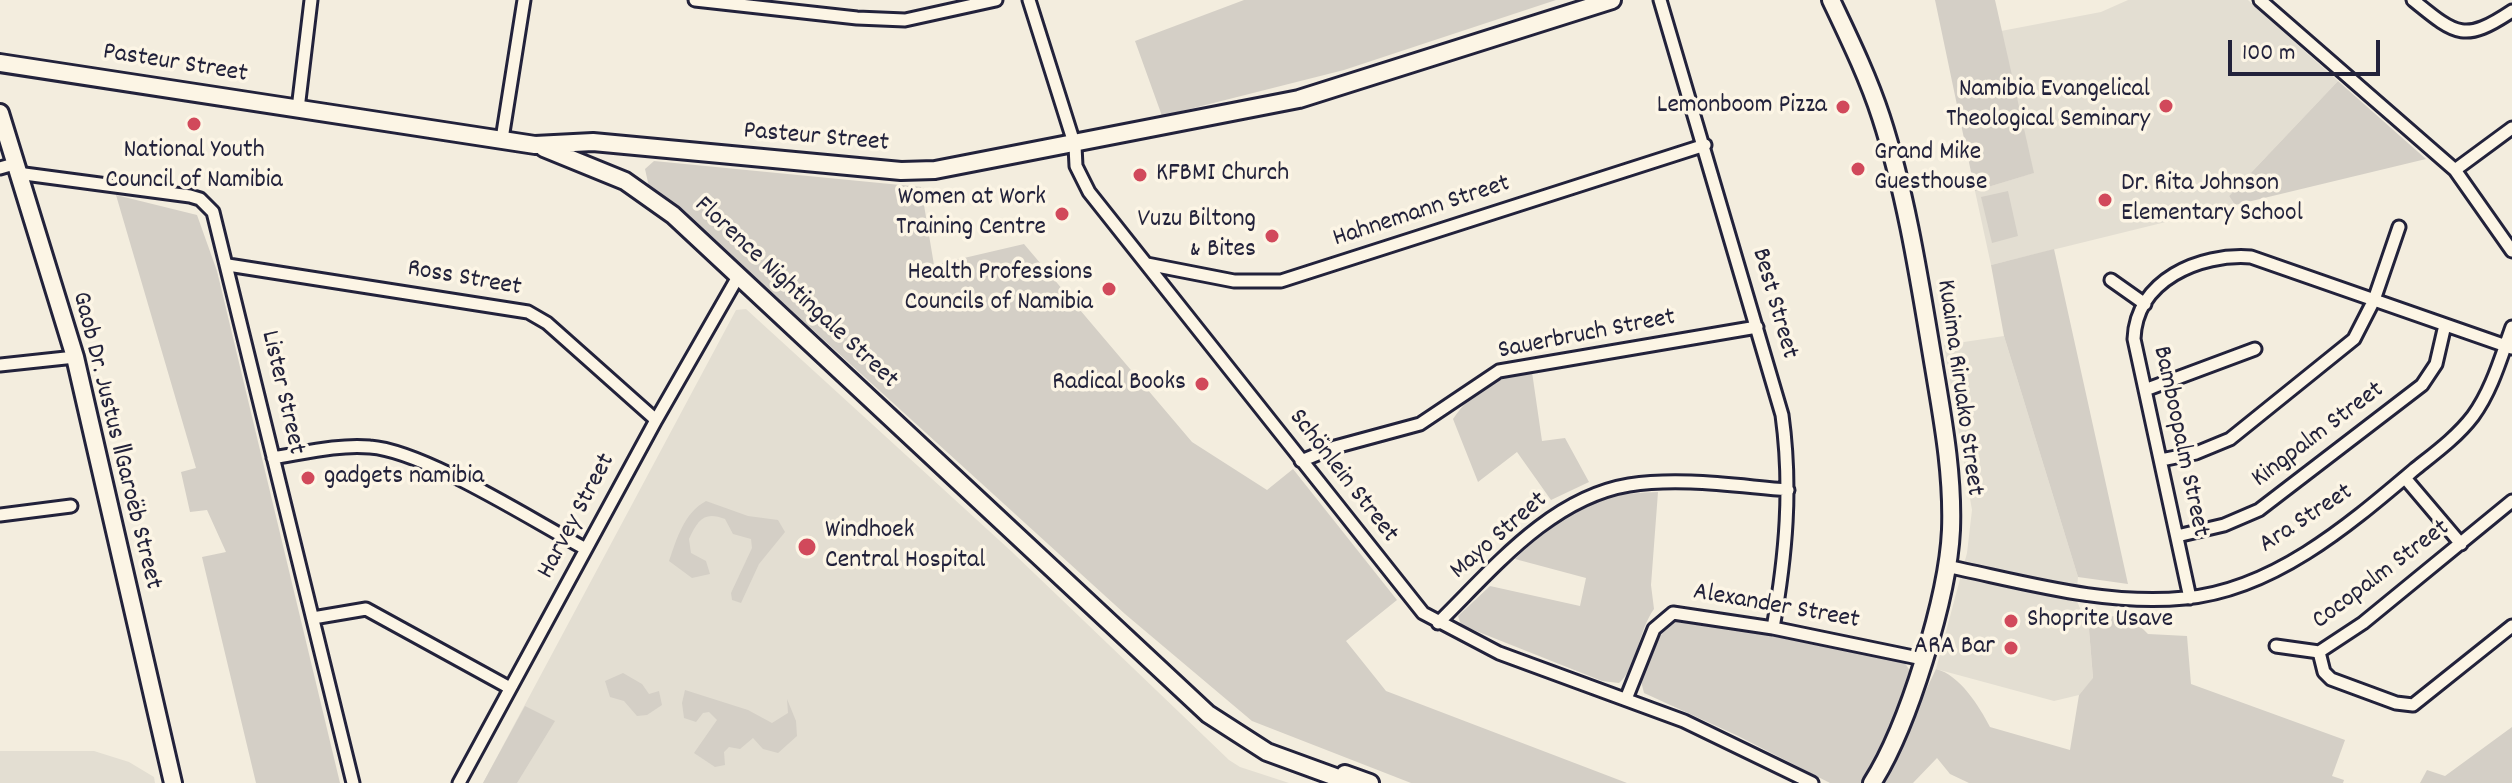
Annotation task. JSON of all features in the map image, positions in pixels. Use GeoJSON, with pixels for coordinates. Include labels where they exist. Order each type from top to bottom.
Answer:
{"type":"FeatureCollection","features":[{"type":"Feature","properties":{"kind":"main road","name":"Pasteur Street"},"geometry":{"type":"LineString","coordinates":[[0,63],[535,145],[609,143],[920,171],[1075,146],[1299,99],[1612,0]]}},
{"type":"Feature","properties":{"kind":"main road","name":"Kuaima Riruako Street"},"geometry":{"type":"LineString","coordinates":[[1831,0],[1882,121],[1918,278],[1950,465],[1951,533],[1946,566],[1923,659],[1894,743],[1872,783]]}},
{"type":"Feature","properties":{"kind":"main road","name":"Gaob Dr. Justus ǁGaroëb Street"},"geometry":{"type":"LineString","coordinates":[[0,113],[10,168],[75,357],[173,783]]}},
{"type":"Feature","properties":{"kind":"main road"},"geometry":{"type":"LineString","coordinates":[[600,169],[596,152],[609,143]]}},
{"type":"Feature","properties":{"kind":"main road","name":"Florence Nightingale Street"},"geometry":{"type":"LineString","coordinates":[[535,145],[600,169],[658,202],[998,516],[1114,629],[1232,732],[1267,752],[1352,783]]}},
{"type":"Feature","properties":{"kind":"main road","name":"Florence Nightingale Street"},"geometry":{"type":"LineString","coordinates":[[998,516],[1022,532],[1238,728],[1300,759],[1370,783]]}},
{"type":"Feature","properties":{"kind":"street"},"geometry":{"type":"LineString","coordinates":[[298,109],[311,0]]}},
{"type":"Feature","properties":{"kind":"street"},"geometry":{"type":"LineString","coordinates":[[502,139],[524,0]]}},
{"type":"Feature","properties":{"kind":"street"},"geometry":{"type":"LineString","coordinates":[[695,0],[857,18],[905,20],[996,0]]}},
{"type":"Feature","properties":{"kind":"street","name":"Schönlein Street"},"geometry":{"type":"LineString","coordinates":[[1029,0],[1075,146],[1076,166],[1089,192],[1410,598],[1438,623],[1499,653],[1698,727],[1812,783]]}},
{"type":"Feature","properties":{"kind":"street","name":"Best Street"},"geometry":{"type":"LineString","coordinates":[[1660,0],[1782,415],[1788,490],[1784,565],[1773,628]]}},
{"type":"Feature","properties":{"kind":"street"},"geometry":{"type":"LineString","coordinates":[[2413,0],[2446,27],[2469,34],[2483,30],[2512,11]]}},
{"type":"Feature","properties":{"kind":"street"},"geometry":{"type":"LineString","coordinates":[[2261,1],[2455,170],[2512,251]]}},
{"type":"Feature","properties":{"kind":"street"},"geometry":{"type":"LineString","coordinates":[[2455,170],[2512,128]]}},
{"type":"Feature","properties":{"kind":"street","name":"Hahnemann Street"},"geometry":{"type":"LineString","coordinates":[[1147,264],[1234,281],[1281,281],[1705,145]]}},
{"type":"Feature","properties":{"kind":"street","name":"Lister Street"},"geometry":{"type":"LineString","coordinates":[[10,168],[200,199],[218,220],[353,783]]}},
{"type":"Feature","properties":{"kind":"street"},"geometry":{"type":"LineString","coordinates":[[2161,460],[2196,453],[2230,439],[2354,339],[2374,300],[2399,227]]}},
{"type":"Feature","properties":{"kind":"street","name":"Bamboopalm Street"},"geometry":{"type":"LineString","coordinates":[[2190,598],[2134,339],[2136,324],[2145,304],[2172,273],[2242,257],[2508,347]]}},
{"type":"Feature","properties":{"kind":"street","name":"Ross Street"},"geometry":{"type":"LineString","coordinates":[[228,265],[528,312],[547,323],[656,420]]}},
{"type":"Feature","properties":{"kind":"street","name":"Harvey Street"},"geometry":{"type":"LineString","coordinates":[[459,783],[656,420],[739,275]]}},
{"type":"Feature","properties":{"kind":"street"},"geometry":{"type":"LineString","coordinates":[[2111,280],[2145,304]]}},
{"type":"Feature","properties":{"kind":"street","name":"Kingpalm Street"},"geometry":{"type":"LineString","coordinates":[[2177,536],[2224,525],[2259,510],[2422,385],[2436,364],[2445,325]]}},
{"type":"Feature","properties":{"kind":"street","name":"Sauerbruch Street"},"geometry":{"type":"LineString","coordinates":[[1301,461],[1335,447],[1420,424],[1499,371],[1757,327]]}},
{"type":"Feature","properties":{"kind":"street","name":"Ara Street"},"geometry":{"type":"LineString","coordinates":[[1946,566],[2084,595],[2130,599],[2190,598],[2247,581],[2296,559],[2405,478],[2473,417],[2486,397],[2508,347],[2512,327]]}},
{"type":"Feature","properties":{"kind":"street"},"geometry":{"type":"LineString","coordinates":[[2145,390],[2255,349]]}},
{"type":"Feature","properties":{"kind":"street"},"geometry":{"type":"LineString","coordinates":[[0,365],[75,357]]}},
{"type":"Feature","properties":{"kind":"street"},"geometry":{"type":"LineString","coordinates":[[273,458],[360,446],[392,450],[450,476],[586,549]]}},
{"type":"Feature","properties":{"kind":"street"},"geometry":{"type":"LineString","coordinates":[[2405,478],[2461,544]]}},
{"type":"Feature","properties":{"kind":"street","name":"Mayo Street"},"geometry":{"type":"LineString","coordinates":[[1438,623],[1554,516],[1592,495],[1630,485],[1657,483],[1788,490]]}},
{"type":"Feature","properties":{"kind":"street","name":"Cocopalm Street"},"geometry":{"type":"LineString","coordinates":[[2512,501],[2363,623],[2319,652],[2324,672],[2331,679],[2396,703],[2413,705],[2512,626]]}},
{"type":"Feature","properties":{"kind":"street"},"geometry":{"type":"LineString","coordinates":[[0,515],[71,506]]}},
{"type":"Feature","properties":{"kind":"street"},"geometry":{"type":"LineString","coordinates":[[313,618],[366,609],[510,688]]}},
{"type":"Feature","properties":{"kind":"street","name":"Alexander Street"},"geometry":{"type":"LineString","coordinates":[[1626,699],[1654,629],[1673,613],[1773,628],[1923,659]]}},
{"type":"Feature","properties":{"kind":"street"},"geometry":{"type":"LineString","coordinates":[[2276,646],[2319,652]]}},
{"type":"Feature","properties":{"kind":"shaded area"},"geometry":{"type":"Polygon","coordinates":[[[1244,0],[1556,0],[1344,70],[1162,116],[1135,41],[1244,0]]]}},
{"type":"Feature","properties":{"kind":"shaded area"},"geometry":{"type":"Polygon","coordinates":[[[1935,0],[1995,0],[2034,173],[1975,191],[1935,0]]]}},
{"type":"Feature","properties":{"kind":"shaded area","name":"Namibia Evangelical Theological Seminary"},"geometry":{"type":"Polygon","coordinates":[[[2128,0],[2248,0],[2338,81],[2229,196],[2235,205],[1991,265],[1975,191],[2033,173],[2001,31],[2101,12],[2128,0]]]}},
{"type":"Feature","properties":{"kind":"shaded area"},"geometry":{"type":"Polygon","coordinates":[[[2338,81],[2426,159],[2235,205],[2229,196],[2338,81]]]}},
{"type":"Feature","properties":{"kind":"shaded area"},"geometry":{"type":"Polygon","coordinates":[[[654,161],[921,187],[934,265],[1024,244],[1192,442],[1267,490],[1293,469],[1397,600],[1346,641],[1386,691],[1627,783],[1411,783],[1252,721],[1125,614],[726,251],[649,187],[645,169],[654,161]]]}},
{"type":"Feature","properties":{"kind":"shaded area"},"geometry":{"type":"Polygon","coordinates":[[[2008,191],[2018,236],[1992,243],[1981,197],[2008,191]]]}},
{"type":"Feature","properties":{"kind":"shaded area"},"geometry":{"type":"Polygon","coordinates":[[[116,195],[197,215],[217,271],[340,783],[256,783],[202,557],[226,552],[207,510],[190,512],[181,472],[196,468],[116,195]]]}},
{"type":"Feature","properties":{"kind":"shaded area"},"geometry":{"type":"Polygon","coordinates":[[[2054,249],[2128,584],[2078,577],[2004,336],[1991,265],[2054,249]]]}},
{"type":"Feature","properties":{"kind":"shaded area","name":"Windhoek Central Hospital"},"geometry":{"type":"Polygon","coordinates":[[[746,309],[1011,551],[1229,760],[1240,767],[1289,783],[483,783],[736,310],[746,309]]]}},
{"type":"Feature","properties":{"kind":"shaded area"},"geometry":{"type":"Polygon","coordinates":[[[2004,336],[2078,577],[2076,599],[2089,629],[2093,679],[2079,695],[2054,701],[1936,669],[1967,553],[1972,510],[1944,345],[2004,336]]]}},
{"type":"Feature","properties":{"kind":"shaded area"},"geometry":{"type":"Polygon","coordinates":[[[1532,372],[1542,441],[1565,438],[1589,482],[1551,500],[1517,452],[1478,482],[1453,419],[1469,400],[1487,386],[1507,377],[1532,372]]]}},
{"type":"Feature","properties":{"kind":"shaded area"},"geometry":{"type":"Polygon","coordinates":[[[1658,492],[1651,585],[1654,609],[1630,668],[1619,683],[1602,681],[1461,625],[1458,616],[1490,586],[1580,606],[1586,578],[1515,559],[1579,508],[1613,497],[1658,492]]]}},
{"type":"Feature","properties":{"kind":"shaded area"},"geometry":{"type":"Polygon","coordinates":[[[706,501],[748,516],[778,520],[785,532],[759,564],[741,603],[732,600],[731,593],[752,548],[751,539],[733,534],[725,519],[712,516],[702,519],[689,539],[691,553],[706,561],[710,574],[692,578],[669,561],[687,519],[706,501]]]}},
{"type":"Feature","properties":{"kind":"shaded area"},"geometry":{"type":"Polygon","coordinates":[[[2114,616],[2134,620],[2148,634],[2187,636],[2191,684],[2345,740],[2332,776],[2344,780],[2343,783],[1969,783],[1950,774],[1937,758],[1913,783],[1882,783],[1936,669],[1961,684],[1990,727],[2070,750],[2079,695],[2093,678],[2089,629],[2098,619],[2114,616]]]}},
{"type":"Feature","properties":{"kind":"shaded area"},"geometry":{"type":"Polygon","coordinates":[[[1683,618],[1905,663],[1910,671],[1896,714],[1861,783],[1830,783],[1644,693],[1641,681],[1663,629],[1683,618]]]}},
{"type":"Feature","properties":{"kind":"shaded area"},"geometry":{"type":"Polygon","coordinates":[[[623,673],[642,684],[649,694],[659,691],[662,705],[647,715],[637,716],[624,701],[610,697],[605,681],[623,673]]]}},
{"type":"Feature","properties":{"kind":"shaded area"},"geometry":{"type":"Polygon","coordinates":[[[685,690],[748,710],[772,723],[788,713],[787,699],[796,721],[797,736],[778,753],[763,749],[753,738],[740,749],[729,747],[724,752],[725,765],[715,767],[694,753],[717,720],[709,712],[703,713],[696,722],[684,718],[682,703],[685,690]]]}},
{"type":"Feature","properties":{"kind":"shaded area"},"geometry":{"type":"Polygon","coordinates":[[[525,706],[555,721],[517,783],[483,783],[525,706]]]}},
{"type":"Feature","properties":{"kind":"shaded area"},"geometry":{"type":"Polygon","coordinates":[[[2512,727],[2512,783],[2420,783],[2427,770],[2445,776],[2512,727]]]}},
{"type":"Feature","properties":{"kind":"shaded area"},"geometry":{"type":"Polygon","coordinates":[[[0,751],[94,751],[129,762],[154,777],[155,783],[0,783],[0,751]]]}},
{"type":"Feature","properties":{"kind":"place","name":"Namibia Evangelical Theological Seminary"},"geometry":{"type":"Point","coordinates":[2166,106]}},
{"type":"Feature","properties":{"kind":"place","name":"Lemonboom Pizza"},"geometry":{"type":"Point","coordinates":[1843,107]}},
{"type":"Feature","properties":{"kind":"place","name":"National Youth Council of Namibia"},"geometry":{"type":"Point","coordinates":[194,124]}},
{"type":"Feature","properties":{"kind":"place","name":"Grand Mike Guesthouse"},"geometry":{"type":"Point","coordinates":[1858,169]}},
{"type":"Feature","properties":{"kind":"place","name":"KFBMI Church"},"geometry":{"type":"Point","coordinates":[1140,175]}},
{"type":"Feature","properties":{"kind":"place","name":"Dr. Rita Johnson Elementary School"},"geometry":{"type":"Point","coordinates":[2105,200]}},
{"type":"Feature","properties":{"kind":"place","name":"Women at Work Training Centre"},"geometry":{"type":"Point","coordinates":[1062,214]}},
{"type":"Feature","properties":{"kind":"place","name":"Vuzu Biltong & Bites"},"geometry":{"type":"Point","coordinates":[1272,236]}},
{"type":"Feature","properties":{"kind":"place","name":"Health Professions Councils of Namibia"},"geometry":{"type":"Point","coordinates":[1109,289]}},
{"type":"Feature","properties":{"kind":"place","name":"Radical Books"},"geometry":{"type":"Point","coordinates":[1202,384]}},
{"type":"Feature","properties":{"kind":"place","name":"gadgets namibia"},"geometry":{"type":"Point","coordinates":[308,478]}},
{"type":"Feature","properties":{"kind":"place","name":"Windhoek Central Hospital"},"geometry":{"type":"Point","coordinates":[807,547]}},
{"type":"Feature","properties":{"kind":"place","name":"Shoprite Usave"},"geometry":{"type":"Point","coordinates":[2011,621]}},
{"type":"Feature","properties":{"kind":"place","name":"ARA Bar"},"geometry":{"type":"Point","coordinates":[2011,648]}}]}
